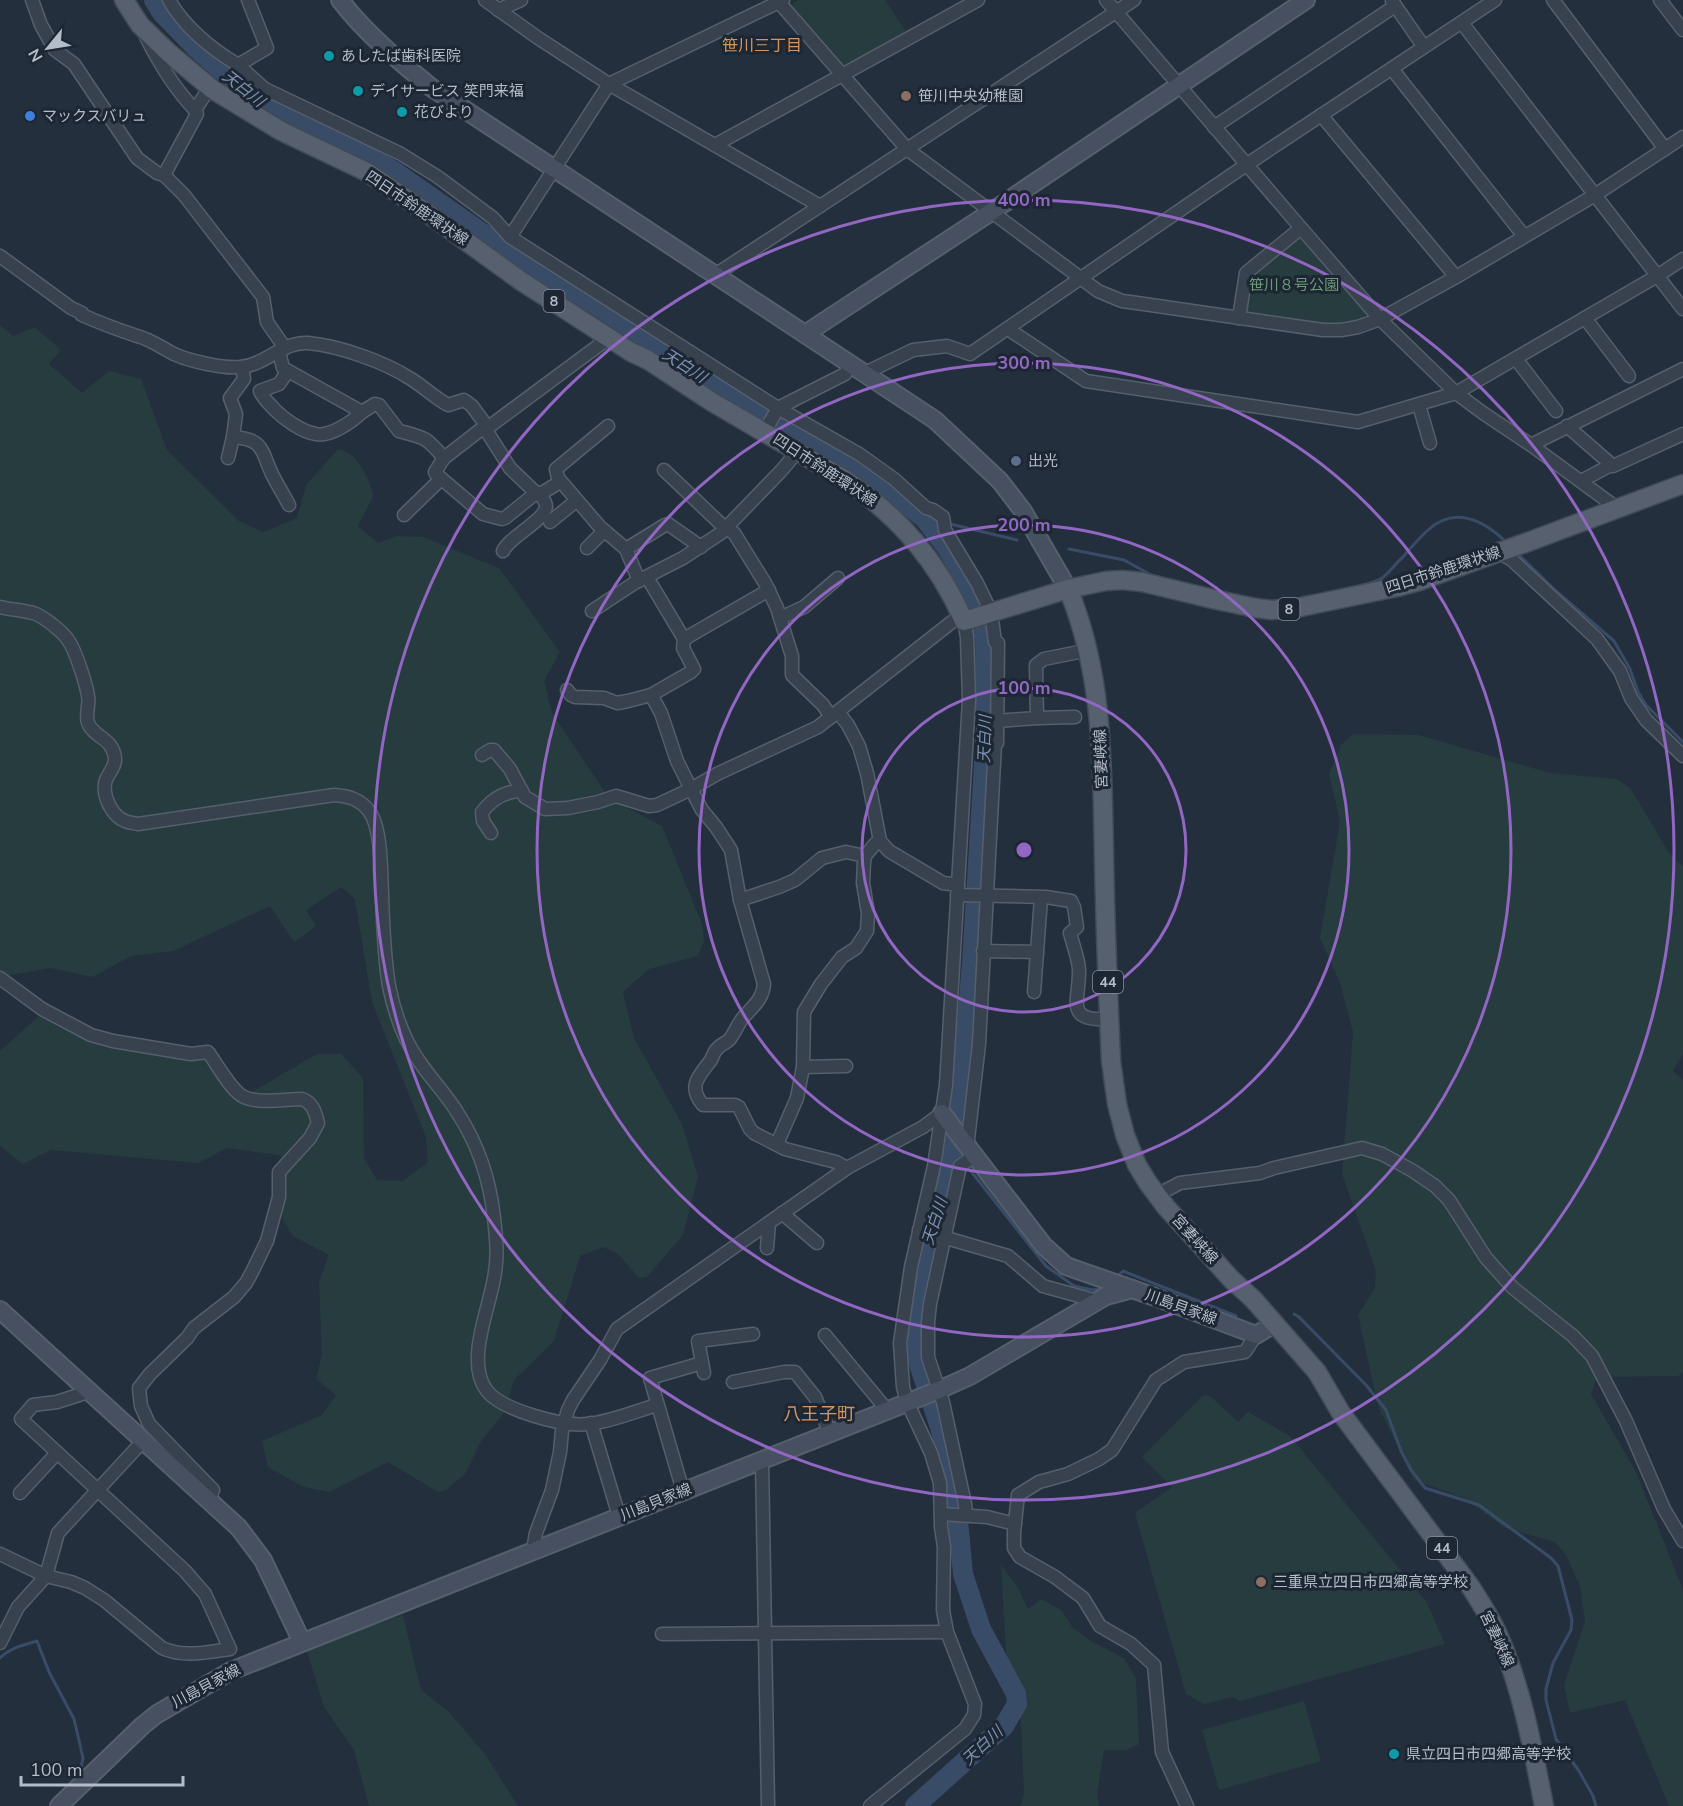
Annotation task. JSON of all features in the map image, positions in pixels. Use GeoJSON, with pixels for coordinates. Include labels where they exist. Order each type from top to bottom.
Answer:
{"type":"FeatureCollection","features":[{"type":"Feature","properties":{"kind":"main road","name":"四日市鈴鹿環状線"},"geometry":{"type":"LineString","coordinates":[[124,0],[140,25],[169,53],[210,87],[252,115],[367,172],[521,281],[712,402],[846,480],[882,507],[904,528],[929,558],[963,617],[989,613],[1068,589],[1106,581],[1142,582],[1237,604],[1271,610],[1284,609],[1397,587],[1525,543],[1683,484]]}},
{"type":"Feature","properties":{"kind":"main road","name":"宮妻峡線"},"geometry":{"type":"LineString","coordinates":[[1068,589],[1089,650],[1099,711],[1113,1085],[1125,1135],[1137,1165],[1156,1196],[1232,1280],[1253,1299],[1317,1372],[1341,1413],[1451,1559],[1488,1616],[1500,1638],[1520,1695],[1544,1806]]}},
{"type":"Feature","properties":{"kind":"street"},"geometry":{"type":"LineString","coordinates":[[32,0],[41,25],[55,50],[74,64],[138,158],[164,175],[184,195],[263,297],[267,322],[282,350],[282,368],[362,412]]}},
{"type":"Feature","properties":{"kind":"street"},"geometry":{"type":"LineString","coordinates":[[169,0],[194,33],[217,52],[238,64],[266,89],[401,154],[438,177],[493,218],[510,237],[778,408],[859,454],[894,479],[926,508],[933,510],[944,524],[977,583],[989,613],[995,642],[998,643],[997,743],[995,744],[985,896],[979,1044],[968,1157],[945,1238],[928,1322],[928,1357],[939,1390],[966,1515]]}},
{"type":"Feature","properties":{"kind":"street"},"geometry":{"type":"LineString","coordinates":[[238,64],[267,48],[248,0]]}},
{"type":"Feature","properties":{"kind":"street"},"geometry":{"type":"LineString","coordinates":[[340,0],[350,14],[398,61],[432,88],[935,420],[1000,481],[1023,511],[1068,589]]}},
{"type":"Feature","properties":{"kind":"street"},"geometry":{"type":"LineString","coordinates":[[485,0],[609,84],[820,206]]}},
{"type":"Feature","properties":{"kind":"street"},"geometry":{"type":"LineString","coordinates":[[498,10],[521,0]]}},
{"type":"Feature","properties":{"kind":"street"},"geometry":{"type":"LineString","coordinates":[[715,145],[978,0]]}},
{"type":"Feature","properties":{"kind":"street"},"geometry":{"type":"LineString","coordinates":[[1106,0],[1380,319],[1456,393],[1482,413],[1531,444],[1617,508]]}},
{"type":"Feature","properties":{"kind":"street"},"geometry":{"type":"LineString","coordinates":[[715,275],[1134,0]]}},
{"type":"Feature","properties":{"kind":"street"},"geometry":{"type":"LineString","coordinates":[[805,334],[991,212],[1305,0]]}},
{"type":"Feature","properties":{"kind":"street"},"geometry":{"type":"LineString","coordinates":[[765,431],[778,408],[845,374],[913,350],[947,346],[970,354],[1246,165],[1494,0]]}},
{"type":"Feature","properties":{"kind":"street"},"geometry":{"type":"LineString","coordinates":[[1553,0],[1665,149]]}},
{"type":"Feature","properties":{"kind":"street"},"geometry":{"type":"LineString","coordinates":[[1660,0],[1683,30]]}},
{"type":"Feature","properties":{"kind":"street"},"geometry":{"type":"LineString","coordinates":[[510,237],[609,84],[779,1],[907,149],[1080,279],[1098,291],[1122,301],[1323,330],[1358,327],[1380,319],[1456,277],[1594,195],[1683,137]]}},
{"type":"Feature","properties":{"kind":"street"},"geometry":{"type":"LineString","coordinates":[[1214,127],[1393,3],[1424,47]]}},
{"type":"Feature","properties":{"kind":"street"},"geometry":{"type":"LineString","coordinates":[[1462,23],[1683,309]]}},
{"type":"Feature","properties":{"kind":"street"},"geometry":{"type":"LineString","coordinates":[[140,25],[155,54],[197,114],[164,175]]}},
{"type":"Feature","properties":{"kind":"street"},"geometry":{"type":"LineString","coordinates":[[1392,69],[1524,236]]}},
{"type":"Feature","properties":{"kind":"street"},"geometry":{"type":"LineString","coordinates":[[195,110],[210,87]]}},
{"type":"Feature","properties":{"kind":"street"},"geometry":{"type":"LineString","coordinates":[[1322,115],[1456,277]]}},
{"type":"Feature","properties":{"kind":"street"},"geometry":{"type":"LineString","coordinates":[[1239,318],[1246,273],[1301,228]]}},
{"type":"Feature","properties":{"kind":"street"},"geometry":{"type":"LineString","coordinates":[[0,256],[71,308],[91,319],[135,334],[177,356],[207,363],[242,367],[305,343],[359,355],[385,365],[411,379],[448,405],[451,406],[461,400],[469,403],[510,468],[538,493],[546,506],[545,511],[537,520],[507,543],[503,551]]}},
{"type":"Feature","properties":{"kind":"street"},"geometry":{"type":"LineString","coordinates":[[1008,329],[1086,381],[1358,422],[1456,393],[1683,259]]}},
{"type":"Feature","properties":{"kind":"street"},"geometry":{"type":"LineString","coordinates":[[1585,318],[1629,376]]}},
{"type":"Feature","properties":{"kind":"street"},"geometry":{"type":"LineString","coordinates":[[560,482],[538,493],[502,519],[483,514],[435,472],[444,458],[484,428],[487,429],[610,337]]}},
{"type":"Feature","properties":{"kind":"street"},"geometry":{"type":"LineString","coordinates":[[1516,359],[1556,411]]}},
{"type":"Feature","properties":{"kind":"street"},"geometry":{"type":"LineString","coordinates":[[228,458],[236,414],[230,398],[244,379],[242,367]]}},
{"type":"Feature","properties":{"kind":"street"},"geometry":{"type":"LineString","coordinates":[[1531,444],[1683,369]]}},
{"type":"Feature","properties":{"kind":"street"},"geometry":{"type":"LineString","coordinates":[[288,371],[279,384],[261,391],[264,399],[290,423],[316,434],[326,434],[348,424],[362,412],[379,405],[399,431],[425,438],[444,458]]}},
{"type":"Feature","properties":{"kind":"street"},"geometry":{"type":"LineString","coordinates":[[1419,405],[1430,444]]}},
{"type":"Feature","properties":{"kind":"street"},"geometry":{"type":"LineString","coordinates":[[567,690],[575,697],[604,698],[617,703],[651,695],[694,669],[683,648],[684,639],[643,579],[626,549],[604,531],[560,482],[556,469],[608,426]]}},
{"type":"Feature","properties":{"kind":"street"},"geometry":{"type":"LineString","coordinates":[[1567,426],[1611,465]]}},
{"type":"Feature","properties":{"kind":"street"},"geometry":{"type":"LineString","coordinates":[[1581,481],[1611,465],[1683,434]]}},
{"type":"Feature","properties":{"kind":"street"},"geometry":{"type":"LineString","coordinates":[[233,437],[246,438],[260,447],[274,478],[290,505]]}},
{"type":"Feature","properties":{"kind":"street"},"geometry":{"type":"LineString","coordinates":[[592,611],[726,529],[798,451]]}},
{"type":"Feature","properties":{"kind":"street"},"geometry":{"type":"LineString","coordinates":[[664,470],[726,529],[734,533],[769,590],[792,656],[792,675],[848,725],[859,746],[867,773],[880,841],[890,851],[959,892],[985,896],[1046,897],[1071,901],[1077,927],[1070,933],[1079,969],[1078,1008],[1083,1017],[1088,1019],[1109,1019]]}},
{"type":"Feature","properties":{"kind":"street"},"geometry":{"type":"LineString","coordinates":[[404,515],[441,479]]}},
{"type":"Feature","properties":{"kind":"street"},"geometry":{"type":"LineString","coordinates":[[550,522],[576,501]]}},
{"type":"Feature","properties":{"kind":"street"},"geometry":{"type":"LineString","coordinates":[[626,549],[664,525],[668,525],[700,547]]}},
{"type":"Feature","properties":{"kind":"street"},"geometry":{"type":"LineString","coordinates":[[587,548],[604,531]]}},
{"type":"Feature","properties":{"kind":"street"},"geometry":{"type":"LineString","coordinates":[[1501,551],[1597,639],[1620,671],[1631,698],[1646,720],[1683,756]]}},
{"type":"Feature","properties":{"kind":"street"},"geometry":{"type":"LineString","coordinates":[[780,618],[804,607],[838,578]]}},
{"type":"Feature","properties":{"kind":"street"},"geometry":{"type":"LineString","coordinates":[[684,639],[769,590]]}},
{"type":"Feature","properties":{"kind":"street"},"geometry":{"type":"LineString","coordinates":[[0,607],[36,614],[68,639],[84,678],[89,699],[88,723],[114,750],[116,761],[105,783],[106,797],[112,811],[123,821],[138,824],[333,795],[346,796],[359,801],[370,811],[376,824],[389,985],[398,1019],[418,1060],[457,1112],[474,1143],[486,1172],[494,1216],[497,1251],[495,1273],[477,1360],[480,1378],[486,1391],[497,1401],[512,1409],[564,1424],[591,1423],[657,1405]]}},
{"type":"Feature","properties":{"kind":"street"},"geometry":{"type":"LineString","coordinates":[[482,755],[494,750],[510,770],[525,797],[545,809],[568,808],[616,796],[649,806],[657,805],[717,774],[807,733],[963,617],[968,637],[969,700],[946,1085],[934,1166],[903,1317],[900,1343],[903,1387],[907,1402],[924,1435],[938,1473],[944,1547],[946,1632],[973,1699],[975,1710],[965,1729],[870,1806]]}},
{"type":"Feature","properties":{"kind":"street"},"geometry":{"type":"LineString","coordinates":[[1036,718],[1036,665],[1044,659],[1089,650]]}},
{"type":"Feature","properties":{"kind":"street"},"geometry":{"type":"LineString","coordinates":[[651,695],[661,713],[681,771],[702,810],[716,826],[731,850],[740,900],[765,984],[758,1003],[740,1022],[730,1038],[715,1050],[712,1058],[700,1072],[694,1088],[695,1092],[703,1105],[720,1104],[739,1107],[754,1133],[793,1152],[836,1162],[847,1168]]}},
{"type":"Feature","properties":{"kind":"street"},"geometry":{"type":"LineString","coordinates":[[996,721],[1075,717]]}},
{"type":"Feature","properties":{"kind":"street"},"geometry":{"type":"LineString","coordinates":[[491,833],[483,821],[482,812],[498,796],[513,791],[522,791]]}},
{"type":"Feature","properties":{"kind":"street"},"geometry":{"type":"LineString","coordinates":[[777,1144],[797,1098],[803,1067],[804,1012],[842,957],[856,948],[867,931],[868,913],[863,883],[865,856],[880,841]]}},
{"type":"Feature","properties":{"kind":"street"},"geometry":{"type":"LineString","coordinates":[[740,900],[795,880],[822,858],[846,852],[865,856]]}},
{"type":"Feature","properties":{"kind":"street"},"geometry":{"type":"LineString","coordinates":[[1034,992],[1041,898]]}},
{"type":"Feature","properties":{"kind":"street"},"geometry":{"type":"LineString","coordinates":[[983,951],[1037,952]]}},
{"type":"Feature","properties":{"kind":"street"},"geometry":{"type":"LineString","coordinates":[[0,978],[42,1010],[91,1035],[112,1041],[192,1054],[208,1052],[243,1097],[252,1100],[302,1099],[309,1102],[315,1111],[318,1123],[314,1131],[279,1172],[279,1197],[267,1241],[252,1272],[234,1297],[194,1328],[139,1388],[141,1406],[149,1424],[213,1490],[210,1501]]}},
{"type":"Feature","properties":{"kind":"street"},"geometry":{"type":"LineString","coordinates":[[803,1067],[846,1066]]}},
{"type":"Feature","properties":{"kind":"street"},"geometry":{"type":"LineString","coordinates":[[533,1550],[536,1533],[556,1473],[564,1424],[573,1400],[600,1360],[617,1329],[847,1168],[923,1127],[942,1113]]}},
{"type":"Feature","properties":{"kind":"street"},"geometry":{"type":"LineString","coordinates":[[942,1113],[968,1157],[1044,1246],[1065,1266],[1132,1289]]}},
{"type":"Feature","properties":{"kind":"street"},"geometry":{"type":"LineString","coordinates":[[1156,1196],[1180,1183],[1260,1173],[1362,1148],[1382,1154],[1413,1170],[1449,1200],[1486,1258],[1513,1288],[1573,1336],[1592,1356],[1626,1421],[1664,1509],[1683,1541]]}},
{"type":"Feature","properties":{"kind":"street"},"geometry":{"type":"LineString","coordinates":[[782,1213],[817,1244]]}},
{"type":"Feature","properties":{"kind":"street"},"geometry":{"type":"LineString","coordinates":[[767,1248],[769,1223]]}},
{"type":"Feature","properties":{"kind":"street"},"geometry":{"type":"LineString","coordinates":[[920,1230],[1008,1256],[1043,1286],[1097,1301]]}},
{"type":"Feature","properties":{"kind":"street","name":"川島貝家線"},"geometry":{"type":"LineString","coordinates":[[60,1805],[142,1726],[171,1704],[231,1671],[939,1390],[980,1370],[1106,1296],[1132,1289],[1256,1335]]}},
{"type":"Feature","properties":{"kind":"street"},"geometry":{"type":"LineString","coordinates":[[0,1310],[239,1528],[264,1560],[302,1642]]}},
{"type":"Feature","properties":{"kind":"street"},"geometry":{"type":"LineString","coordinates":[[1187,1806],[1162,1752],[1154,1665],[1131,1644],[1100,1626],[1080,1595],[1055,1577],[1020,1557],[1014,1548],[1018,1495],[1039,1482],[1068,1474],[1112,1450],[1156,1380],[1184,1362],[1245,1352],[1256,1335],[1274,1324]]}},
{"type":"Feature","properties":{"kind":"street"},"geometry":{"type":"LineString","coordinates":[[683,1491],[650,1378],[703,1368],[698,1341],[753,1334]]}},
{"type":"Feature","properties":{"kind":"street"},"geometry":{"type":"LineString","coordinates":[[825,1335],[887,1410]]}},
{"type":"Feature","properties":{"kind":"street"},"geometry":{"type":"LineString","coordinates":[[733,1382],[795,1372],[815,1397],[830,1433]]}},
{"type":"Feature","properties":{"kind":"street"},"geometry":{"type":"LineString","coordinates":[[0,1554],[46,1576],[85,1588],[171,1652],[180,1654],[230,1649],[212,1607],[197,1584],[21,1419],[33,1405],[57,1402],[88,1392]]}},
{"type":"Feature","properties":{"kind":"street"},"geometry":{"type":"LineString","coordinates":[[591,1423],[619,1516]]}},
{"type":"Feature","properties":{"kind":"street"},"geometry":{"type":"LineString","coordinates":[[0,1643],[18,1607],[46,1576],[58,1533],[142,1441]]}},
{"type":"Feature","properties":{"kind":"street"},"geometry":{"type":"LineString","coordinates":[[20,1493],[57,1453]]}},
{"type":"Feature","properties":{"kind":"street"},"geometry":{"type":"LineString","coordinates":[[762,1460],[768,1806]]}},
{"type":"Feature","properties":{"kind":"street"},"geometry":{"type":"LineString","coordinates":[[941,1514],[987,1517],[1015,1524]]}},
{"type":"Feature","properties":{"kind":"street"},"geometry":{"type":"LineString","coordinates":[[662,1634],[946,1632]]}},
{"type":"Feature","properties":{"kind":"green space"},"geometry":{"type":"Polygon","coordinates":[[[799,0],[885,0],[905,30],[904,34],[846,66],[841,65],[792,7],[793,3],[799,0]]]}},
{"type":"Feature","properties":{"kind":"green space","name":"笹川８号公園"},"geometry":{"type":"Polygon","coordinates":[[[1296,239],[1301,239],[1366,314],[1363,318],[1320,323],[1247,313],[1245,309],[1250,277],[1296,239]]]}},
{"type":"Feature","properties":{"kind":"green space"},"geometry":{"type":"Polygon","coordinates":[[[0,325],[13,336],[35,327],[61,350],[49,364],[82,393],[109,371],[141,379],[167,450],[239,521],[263,532],[297,518],[306,485],[338,449],[357,461],[369,481],[374,495],[358,526],[378,543],[397,536],[423,537],[499,568],[560,652],[544,681],[552,713],[609,798],[662,826],[702,924],[704,941],[698,956],[649,969],[623,992],[634,1038],[682,1124],[698,1177],[683,1235],[647,1277],[639,1278],[618,1254],[603,1247],[580,1256],[554,1341],[514,1380],[504,1413],[481,1441],[465,1474],[446,1490],[438,1492],[388,1462],[329,1492],[304,1487],[268,1467],[262,1441],[322,1415],[336,1395],[316,1379],[322,1355],[319,1282],[329,1255],[293,1236],[279,1213],[285,1160],[279,1155],[227,1148],[198,1163],[51,1150],[23,1164],[0,1146],[0,1051],[41,1014],[171,1057],[201,1057],[236,1101],[317,1054],[341,1054],[363,1078],[364,1158],[377,1180],[403,1181],[428,1162],[426,1137],[372,1002],[355,899],[341,887],[306,910],[316,926],[294,942],[270,906],[173,951],[131,956],[92,977],[51,968],[9,975],[0,970],[0,325]]]}},
{"type":"Feature","properties":{"kind":"green space"},"geometry":{"type":"Polygon","coordinates":[[[1353,734],[1418,735],[1550,773],[1617,779],[1631,789],[1669,853],[1683,866],[1683,1054],[1673,1071],[1683,1080],[1683,1372],[1678,1376],[1597,1377],[1591,1394],[1637,1474],[1683,1590],[1683,1806],[1669,1806],[1625,1700],[1570,1713],[1564,1685],[1585,1622],[1580,1586],[1566,1555],[1555,1542],[1505,1528],[1464,1498],[1414,1480],[1378,1406],[1358,1315],[1375,1288],[1376,1270],[1342,1174],[1353,1032],[1340,983],[1320,938],[1340,821],[1329,774],[1341,745],[1353,734]]]}},
{"type":"Feature","properties":{"kind":"green space"},"geometry":{"type":"Polygon","coordinates":[[[1202,1396],[1210,1396],[1238,1422],[1248,1412],[1290,1436],[1426,1601],[1445,1644],[1240,1701],[1233,1697],[1204,1704],[1186,1694],[1135,1513],[1172,1487],[1142,1457],[1202,1396]]]}},
{"type":"Feature","properties":{"kind":"green space"},"geometry":{"type":"Polygon","coordinates":[[[1001,1565],[1017,1586],[1028,1609],[1041,1599],[1061,1610],[1073,1628],[1089,1640],[1124,1658],[1136,1679],[1139,1744],[1127,1750],[1104,1750],[1097,1794],[1099,1806],[1020,1806],[1024,1795],[1021,1721],[1006,1653],[1001,1565]]]}},
{"type":"Feature","properties":{"kind":"green space"},"geometry":{"type":"Polygon","coordinates":[[[403,1615],[421,1690],[449,1712],[485,1754],[518,1806],[369,1806],[354,1750],[324,1707],[306,1648],[403,1615]]]}},
{"type":"Feature","properties":{"kind":"green space"},"geometry":{"type":"Polygon","coordinates":[[[1304,1701],[1321,1761],[1219,1790],[1202,1730],[1304,1701]]]}},
{"type":"Feature","properties":{"kind":"waterway","name":"天白川"},"geometry":{"type":"LineString","coordinates":[[154,0],[162,13],[197,49],[260,104],[311,125],[394,171],[505,249],[599,307],[731,394],[879,483],[924,518],[947,548],[971,591],[985,638],[986,732],[972,963],[960,1105],[948,1182],[931,1221],[915,1293],[915,1352],[940,1427],[955,1488],[963,1574],[981,1629],[1016,1694],[1017,1704],[1004,1726],[915,1806]]}},
{"type":"Feature","properties":{"kind":"waterway"},"geometry":{"type":"LineString","coordinates":[[1356,587],[1382,578],[1427,531],[1437,523],[1448,519],[1458,517],[1479,522],[1507,543]]}},
{"type":"Feature","properties":{"kind":"waterway"},"geometry":{"type":"LineString","coordinates":[[924,518],[940,522]]}},
{"type":"Feature","properties":{"kind":"waterway"},"geometry":{"type":"LineString","coordinates":[[946,523],[1017,540]]}},
{"type":"Feature","properties":{"kind":"waterway"},"geometry":{"type":"LineString","coordinates":[[1069,549],[1124,560],[1153,576]]}},
{"type":"Feature","properties":{"kind":"waterway"},"geometry":{"type":"LineString","coordinates":[[1516,552],[1556,591],[1614,641],[1646,705],[1683,742]]}},
{"type":"Feature","properties":{"kind":"waterway"},"geometry":{"type":"LineString","coordinates":[[953,1149],[962,1160]]}},
{"type":"Feature","properties":{"kind":"waterway"},"geometry":{"type":"LineString","coordinates":[[966,1165],[1046,1266],[1074,1286],[1093,1290],[1101,1289]]}},
{"type":"Feature","properties":{"kind":"waterway"},"geometry":{"type":"LineString","coordinates":[[1118,1276],[1123,1271],[1236,1316]]}},
{"type":"Feature","properties":{"kind":"waterway"},"geometry":{"type":"LineString","coordinates":[[1294,1314],[1366,1385],[1386,1410],[1401,1451],[1411,1470],[1425,1488],[1479,1505],[1551,1558],[1558,1566],[1572,1620],[1571,1630],[1553,1663],[1546,1689],[1546,1700],[1556,1739],[1579,1771],[1596,1806]]}},
{"type":"Feature","properties":{"kind":"waterway"},"geometry":{"type":"LineString","coordinates":[[0,1658],[12,1649],[37,1641],[49,1672],[74,1719],[83,1758],[79,1778]]}},
{"type":"Feature","properties":{"kind":"place","name":"あしたば歯科医院"},"geometry":{"type":"Point","coordinates":[329,56]}},
{"type":"Feature","properties":{"kind":"place","name":"デイサービス 笑門来福"},"geometry":{"type":"Point","coordinates":[358,91]}},
{"type":"Feature","properties":{"kind":"place","name":"笹川中央幼稚園"},"geometry":{"type":"Point","coordinates":[906,96]}},
{"type":"Feature","properties":{"kind":"place","name":"花びより"},"geometry":{"type":"Point","coordinates":[402,112]}},
{"type":"Feature","properties":{"kind":"place","name":"マックスバリュ"},"geometry":{"type":"Point","coordinates":[30,116]}},
{"type":"Feature","properties":{"kind":"place","name":"出光"},"geometry":{"type":"Point","coordinates":[1016,461]}},
{"type":"Feature","properties":{"kind":"place","name":"三重県立四日市四郷高等学校"},"geometry":{"type":"Point","coordinates":[1261,1582]}},
{"type":"Feature","properties":{"kind":"place","name":"県立四日市四郷高等学校"},"geometry":{"type":"Point","coordinates":[1394,1754]}},
{"type":"Feature","properties":{"kind":"district","name":"笹川三丁目"},"geometry":{"type":"Point","coordinates":[762,45]}},
{"type":"Feature","properties":{"kind":"district","name":"八王子町"},"geometry":{"type":"Point","coordinates":[819,1414]}}]}
